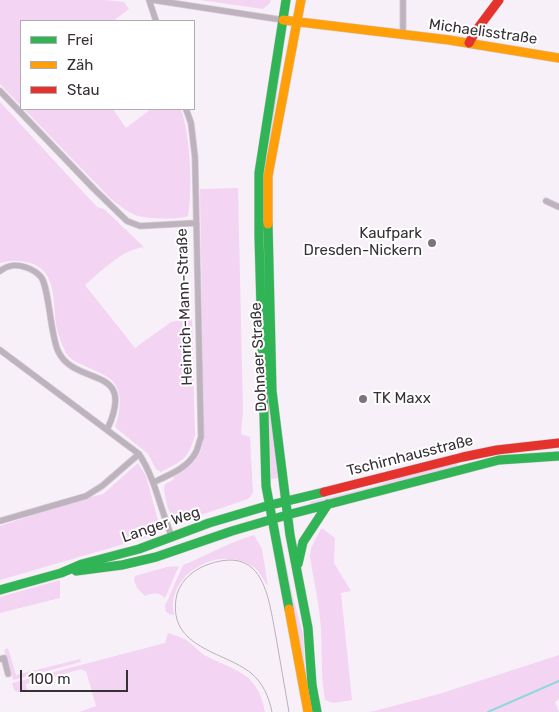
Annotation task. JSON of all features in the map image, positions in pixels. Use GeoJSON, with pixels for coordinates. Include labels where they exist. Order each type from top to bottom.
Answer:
{"type":"FeatureCollection","features":[{"type":"Feature","properties":{"kind":"main road","name":"Dohnaer Straße"},"geometry":{"type":"LineString","coordinates":[[286,0],[258,188],[263,414],[265,470],[272,519],[308,712]]}},
{"type":"Feature","properties":{"kind":"main road","name":"Dohnaer Straße"},"geometry":{"type":"LineString","coordinates":[[301,0],[268,176],[267,192],[272,391],[296,569],[308,628],[312,685],[317,712]]}},
{"type":"Feature","properties":{"kind":"main road"},"geometry":{"type":"LineString","coordinates":[[469,43],[499,0]]}},
{"type":"Feature","properties":{"kind":"main road","name":"Michaelisstraße"},"geometry":{"type":"LineString","coordinates":[[283,20],[469,43],[559,58]]}},
{"type":"Feature","properties":{"kind":"main road","name":"Tschirnhausstraße"},"geometry":{"type":"LineString","coordinates":[[270,505],[463,457],[497,450],[559,442]]}},
{"type":"Feature","properties":{"kind":"main road","name":"Tschirnhausstraße"},"geometry":{"type":"LineString","coordinates":[[272,519],[499,460],[559,456]]}},
{"type":"Feature","properties":{"kind":"main road"},"geometry":{"type":"LineString","coordinates":[[296,569],[302,542],[328,504]]}},
{"type":"Feature","properties":{"kind":"main road","name":"Langer Weg"},"geometry":{"type":"LineString","coordinates":[[0,590],[61,573],[82,564],[139,549],[228,517],[270,505]]}},
{"type":"Feature","properties":{"kind":"main road","name":"Langer Weg"},"geometry":{"type":"LineString","coordinates":[[61,573],[122,565],[149,559],[272,519]]}},
{"type":"Feature","properties":{"kind":"street"},"geometry":{"type":"LineString","coordinates":[[149,0],[156,20]]}},
{"type":"Feature","properties":{"kind":"street"},"geometry":{"type":"LineString","coordinates":[[153,0],[283,20]]}},
{"type":"Feature","properties":{"kind":"street"},"geometry":{"type":"LineString","coordinates":[[403,34],[404,0]]}},
{"type":"Feature","properties":{"kind":"street"},"geometry":{"type":"LineString","coordinates":[[0,90],[127,221],[140,226],[196,223]]}},
{"type":"Feature","properties":{"kind":"street","name":"Heinrich-Mann-Straße"},"geometry":{"type":"LineString","coordinates":[[154,482],[187,464],[196,452],[201,437],[195,157],[186,110]]}},
{"type":"Feature","properties":{"kind":"street"},"geometry":{"type":"LineString","coordinates":[[546,201],[559,207]]}},
{"type":"Feature","properties":{"kind":"street"},"geometry":{"type":"LineString","coordinates":[[0,271],[6,267],[17,265],[32,270],[42,278],[46,287],[53,335],[59,353],[69,365],[108,383],[114,394],[116,406],[107,430]]}},
{"type":"Feature","properties":{"kind":"street"},"geometry":{"type":"LineString","coordinates":[[0,350],[139,454],[148,467],[154,482],[172,537]]}},
{"type":"Feature","properties":{"kind":"street"},"geometry":{"type":"LineString","coordinates":[[0,521],[86,496],[102,486],[139,454]]}},
{"type":"Feature","properties":{"kind":"street"},"geometry":{"type":"LineString","coordinates":[[0,659],[4,658],[8,674]]}},
{"type":"Feature","properties":{"kind":"shaded area"},"geometry":{"type":"Polygon","coordinates":[[[0,0],[105,0],[124,2],[129,9],[114,20],[20,20],[20,105],[0,84],[0,0]]]}},
{"type":"Feature","properties":{"kind":"shaded area"},"geometry":{"type":"Polygon","coordinates":[[[200,0],[271,0],[263,9],[200,0]]]}},
{"type":"Feature","properties":{"kind":"shaded area"},"geometry":{"type":"Polygon","coordinates":[[[280,53],[283,54],[263,191],[267,369],[278,478],[271,479],[269,419],[266,398],[261,191],[280,53]]]}},
{"type":"Feature","properties":{"kind":"shaded area"},"geometry":{"type":"Polygon","coordinates":[[[0,102],[97,207],[104,209],[144,247],[127,252],[85,285],[135,348],[171,322],[192,318],[195,435],[187,455],[175,465],[161,472],[156,469],[148,454],[115,427],[120,401],[114,383],[109,378],[70,358],[66,353],[56,325],[52,288],[45,273],[39,267],[26,262],[8,261],[0,263],[0,102]]]}},
{"type":"Feature","properties":{"kind":"shaded area"},"geometry":{"type":"Polygon","coordinates":[[[25,110],[114,110],[126,128],[150,110],[181,110],[187,133],[190,162],[190,204],[188,216],[154,218],[135,215],[111,199],[25,110]]]}},
{"type":"Feature","properties":{"kind":"shaded area"},"geometry":{"type":"Polygon","coordinates":[[[238,188],[243,411],[241,434],[250,437],[253,493],[248,499],[180,522],[173,517],[168,508],[164,492],[165,484],[186,469],[199,455],[204,434],[200,189],[238,188]]]}},
{"type":"Feature","properties":{"kind":"shaded area"},"geometry":{"type":"Polygon","coordinates":[[[456,462],[458,468],[311,505],[310,502],[376,486],[403,476],[456,462]]]}},
{"type":"Feature","properties":{"kind":"shaded area"},"geometry":{"type":"Polygon","coordinates":[[[138,463],[146,476],[160,528],[155,535],[0,580],[0,526],[71,502],[103,494],[138,463]]]}},
{"type":"Feature","properties":{"kind":"shaded area"},"geometry":{"type":"Polygon","coordinates":[[[321,529],[335,538],[334,563],[351,591],[341,593],[352,700],[333,703],[325,700],[320,618],[310,556],[311,548],[321,529]]]}},
{"type":"Feature","properties":{"kind":"shaded area"},"geometry":{"type":"Polygon","coordinates":[[[254,535],[262,549],[268,586],[257,570],[245,562],[219,559],[194,569],[183,579],[176,590],[173,604],[174,615],[166,612],[165,606],[183,565],[254,535]]]}},
{"type":"Feature","properties":{"kind":"shaded area"},"geometry":{"type":"Polygon","coordinates":[[[280,543],[282,543],[303,634],[305,666],[313,712],[311,712],[280,543]]]}},
{"type":"Feature","properties":{"kind":"shaded area"},"geometry":{"type":"Polygon","coordinates":[[[179,566],[165,598],[155,594],[145,596],[137,588],[134,580],[135,576],[167,567],[179,566]]]}},
{"type":"Feature","properties":{"kind":"shaded area"},"geometry":{"type":"Polygon","coordinates":[[[60,580],[60,598],[0,613],[0,597],[60,580]]]}},
{"type":"Feature","properties":{"kind":"shaded area"},"geometry":{"type":"Polygon","coordinates":[[[168,633],[184,639],[204,655],[244,674],[257,688],[265,712],[79,712],[96,706],[86,671],[82,669],[26,684],[27,691],[17,692],[14,690],[12,683],[165,643],[168,633]]]}},
{"type":"Feature","properties":{"kind":"shaded area"},"geometry":{"type":"Polygon","coordinates":[[[8,648],[16,675],[80,659],[81,662],[13,680],[4,650],[8,648]]]}},
{"type":"Feature","properties":{"kind":"shaded area"},"geometry":{"type":"Polygon","coordinates":[[[559,655],[559,699],[555,702],[559,712],[370,712],[439,694],[559,655]]]}},
{"type":"Feature","properties":{"kind":"waterway"},"geometry":{"type":"LineString","coordinates":[[488,712],[559,681]]}},
{"type":"Feature","properties":{"kind":"tram line"},"geometry":{"type":"LineString","coordinates":[[272,712],[265,691],[251,673],[200,646],[189,638],[181,628],[176,615],[176,599],[179,588],[186,579],[204,566],[224,560],[239,561],[251,567],[260,577],[270,605],[289,712]]}},
{"type":"Feature","properties":{"kind":"traffic: fast"},"geometry":{"type":"LineString","coordinates":[[286,0],[259,173],[259,236],[266,486],[289,609]]}},
{"type":"Feature","properties":{"kind":"traffic: fast"},"geometry":{"type":"LineString","coordinates":[[268,224],[272,391],[290,535],[308,628],[312,685],[317,712]]}},
{"type":"Feature","properties":{"kind":"traffic: fast"},"geometry":{"type":"LineString","coordinates":[[76,571],[122,565],[156,557],[232,531],[287,515],[499,460],[559,456]]}},
{"type":"Feature","properties":{"kind":"traffic: fast"},"geometry":{"type":"LineString","coordinates":[[0,590],[61,573],[82,564],[139,549],[209,523],[270,505],[324,492]]}},
{"type":"Feature","properties":{"kind":"traffic: fast"},"geometry":{"type":"LineString","coordinates":[[298,564],[303,542],[328,504]]}},
{"type":"Feature","properties":{"kind":"traffic: slow"},"geometry":{"type":"LineString","coordinates":[[268,224],[268,176],[301,0]]}},
{"type":"Feature","properties":{"kind":"traffic: slow"},"geometry":{"type":"LineString","coordinates":[[283,20],[449,40],[559,58]]}},
{"type":"Feature","properties":{"kind":"traffic: slow"},"geometry":{"type":"LineString","coordinates":[[289,609],[308,712]]}},
{"type":"Feature","properties":{"kind":"traffic: jam"},"geometry":{"type":"LineString","coordinates":[[469,43],[499,0]]}},
{"type":"Feature","properties":{"kind":"traffic: jam"},"geometry":{"type":"LineString","coordinates":[[324,492],[463,457],[497,450],[559,443]]}},
{"type":"Feature","properties":{"kind":"place","name":"Kaufpark Dresden-Nickern"},"geometry":{"type":"Point","coordinates":[432,243]}},
{"type":"Feature","properties":{"kind":"place","name":"TK Maxx"},"geometry":{"type":"Point","coordinates":[363,399]}}]}
